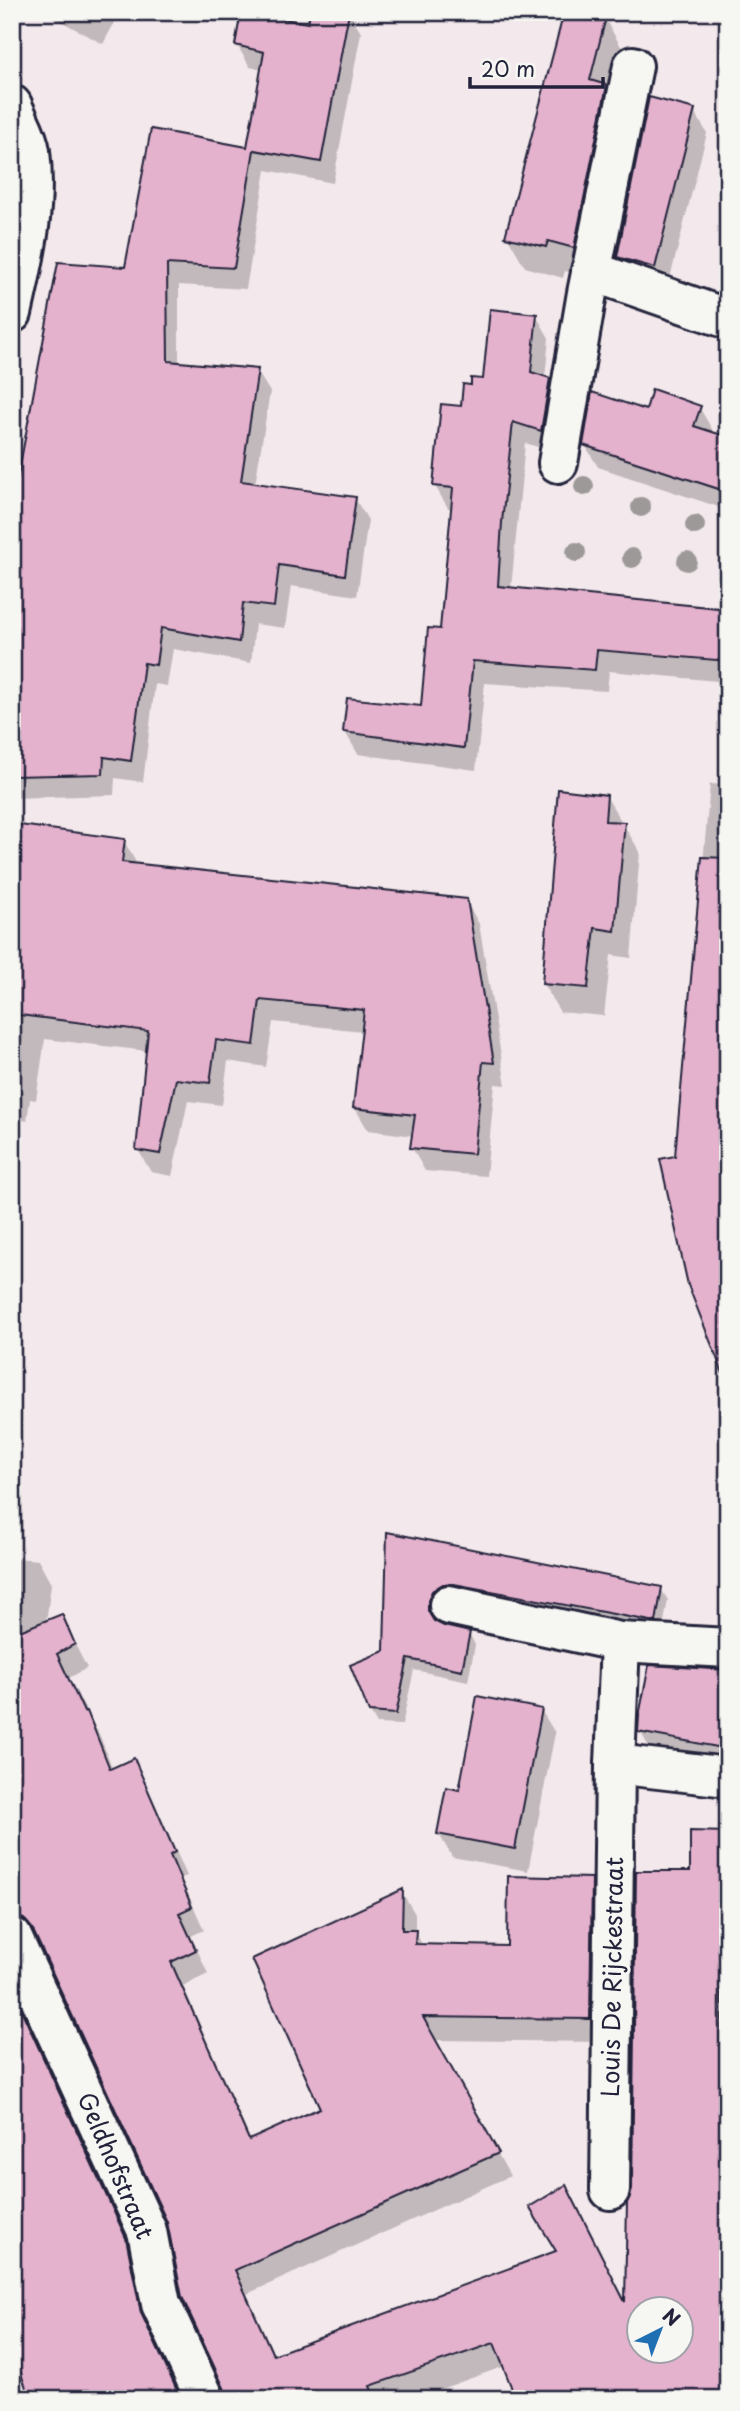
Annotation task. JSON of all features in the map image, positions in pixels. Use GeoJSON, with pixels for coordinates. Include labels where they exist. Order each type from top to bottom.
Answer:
{"type":"FeatureCollection","features":[{"type":"Feature","properties":{"kind":"street"},"geometry":{"type":"LineString","coordinates":[[558,464],[591,271],[633,66]]}},
{"type":"Feature","properties":{"kind":"street"},"geometry":{"type":"LineString","coordinates":[[12,105],[29,149],[32,208],[12,313]]}},
{"type":"Feature","properties":{"kind":"street"},"geometry":{"type":"LineString","coordinates":[[591,271],[728,319]]}},
{"type":"Feature","properties":{"kind":"street"},"geometry":{"type":"LineString","coordinates":[[449,1605],[620,1642],[728,1648]]}},
{"type":"Feature","properties":{"kind":"street","name":"Louis De Rijckestraat"},"geometry":{"type":"LineString","coordinates":[[610,2190],[615,1764],[620,1642]]}},
{"type":"Feature","properties":{"kind":"street"},"geometry":{"type":"LineString","coordinates":[[615,1764],[728,1777]]}},
{"type":"Feature","properties":{"kind":"street","name":"Geldhofstraat"},"geometry":{"type":"LineString","coordinates":[[12,1937],[147,2231],[161,2304],[205,2399]]}},
{"type":"Feature","properties":{"kind":"building"},"geometry":{"type":"Polygon","coordinates":[[[241,12],[308,23],[310,12],[349,12],[321,162],[254,150],[234,268],[167,264],[168,361],[258,369],[241,481],[356,497],[345,575],[279,565],[274,607],[243,603],[239,642],[161,628],[156,665],[144,663],[131,761],[104,757],[103,774],[12,776],[12,508],[58,262],[125,267],[151,129],[247,147],[264,52],[235,45],[241,12]]]}},
{"type":"Feature","properties":{"kind":"building"},"geometry":{"type":"Polygon","coordinates":[[[564,12],[588,12],[606,17],[590,80],[607,85],[574,248],[548,241],[546,247],[505,237],[564,12]]]}},
{"type":"Feature","properties":{"kind":"building"},"geometry":{"type":"Polygon","coordinates":[[[649,97],[695,109],[655,268],[617,257],[649,97]]]}},
{"type":"Feature","properties":{"kind":"building"},"geometry":{"type":"Polygon","coordinates":[[[490,309],[537,314],[531,372],[550,378],[541,431],[513,422],[498,586],[728,609],[728,661],[597,650],[595,670],[473,661],[464,748],[343,732],[347,698],[421,706],[428,628],[440,629],[453,488],[433,486],[441,404],[461,406],[463,384],[471,385],[471,378],[483,379],[490,309]]]}},
{"type":"Feature","properties":{"kind":"building"},"geometry":{"type":"Polygon","coordinates":[[[652,389],[701,406],[694,426],[728,437],[728,492],[583,445],[592,392],[646,410],[652,389]]]}},
{"type":"Feature","properties":{"kind":"building"},"geometry":{"type":"Polygon","coordinates":[[[558,789],[607,795],[605,821],[625,822],[615,931],[595,928],[588,988],[542,984],[558,789]]]}},
{"type":"Feature","properties":{"kind":"building"},"geometry":{"type":"Polygon","coordinates":[[[12,824],[125,839],[122,862],[467,899],[494,1063],[483,1062],[474,1154],[410,1148],[415,1115],[353,1108],[364,1010],[260,1000],[254,1045],[216,1040],[210,1083],[176,1079],[160,1154],[136,1150],[148,1031],[12,1014],[12,824]]]}},
{"type":"Feature","properties":{"kind":"building"},"geometry":{"type":"Polygon","coordinates":[[[702,857],[728,858],[726,1381],[688,1285],[660,1159],[675,1156],[702,857]]]}},
{"type":"Feature","properties":{"kind":"building"},"geometry":{"type":"Polygon","coordinates":[[[387,1532],[662,1587],[656,1622],[443,1584],[432,1591],[428,1611],[434,1621],[444,1626],[470,1632],[462,1670],[408,1659],[396,1714],[369,1712],[350,1665],[384,1651],[387,1532]]]}},
{"type":"Feature","properties":{"kind":"building"},"geometry":{"type":"Polygon","coordinates":[[[62,1614],[75,1644],[57,1654],[84,1712],[87,1711],[110,1769],[134,1758],[175,1852],[170,1855],[192,1907],[179,1913],[196,1950],[171,1962],[249,2140],[320,2108],[252,1959],[403,1889],[402,1930],[416,1930],[415,1944],[507,1946],[508,1876],[592,1878],[590,2019],[423,2017],[499,2153],[235,2270],[273,2355],[556,2251],[529,2207],[566,2185],[624,2300],[624,2366],[694,2366],[694,2296],[625,2296],[627,2203],[632,2190],[636,1871],[690,1871],[690,1831],[728,1832],[728,1929],[723,1929],[721,1992],[722,2119],[728,2119],[728,2399],[516,2399],[494,2343],[370,2386],[375,2399],[226,2399],[225,2390],[182,2297],[167,2222],[32,1928],[24,1919],[12,1915],[12,1634],[62,1614]]]}},
{"type":"Feature","properties":{"kind":"building"},"geometry":{"type":"Polygon","coordinates":[[[649,1665],[728,1670],[728,1749],[638,1732],[649,1665]]]}},
{"type":"Feature","properties":{"kind":"building"},"geometry":{"type":"Polygon","coordinates":[[[477,1696],[542,1709],[515,1849],[437,1834],[446,1787],[459,1790],[477,1696]]]}},
{"type":"Feature","properties":{"kind":"building"},"geometry":{"type":"Polygon","coordinates":[[[12,1990],[126,2238],[141,2313],[181,2399],[30,2399],[12,2348],[12,1990]]]}}]}
